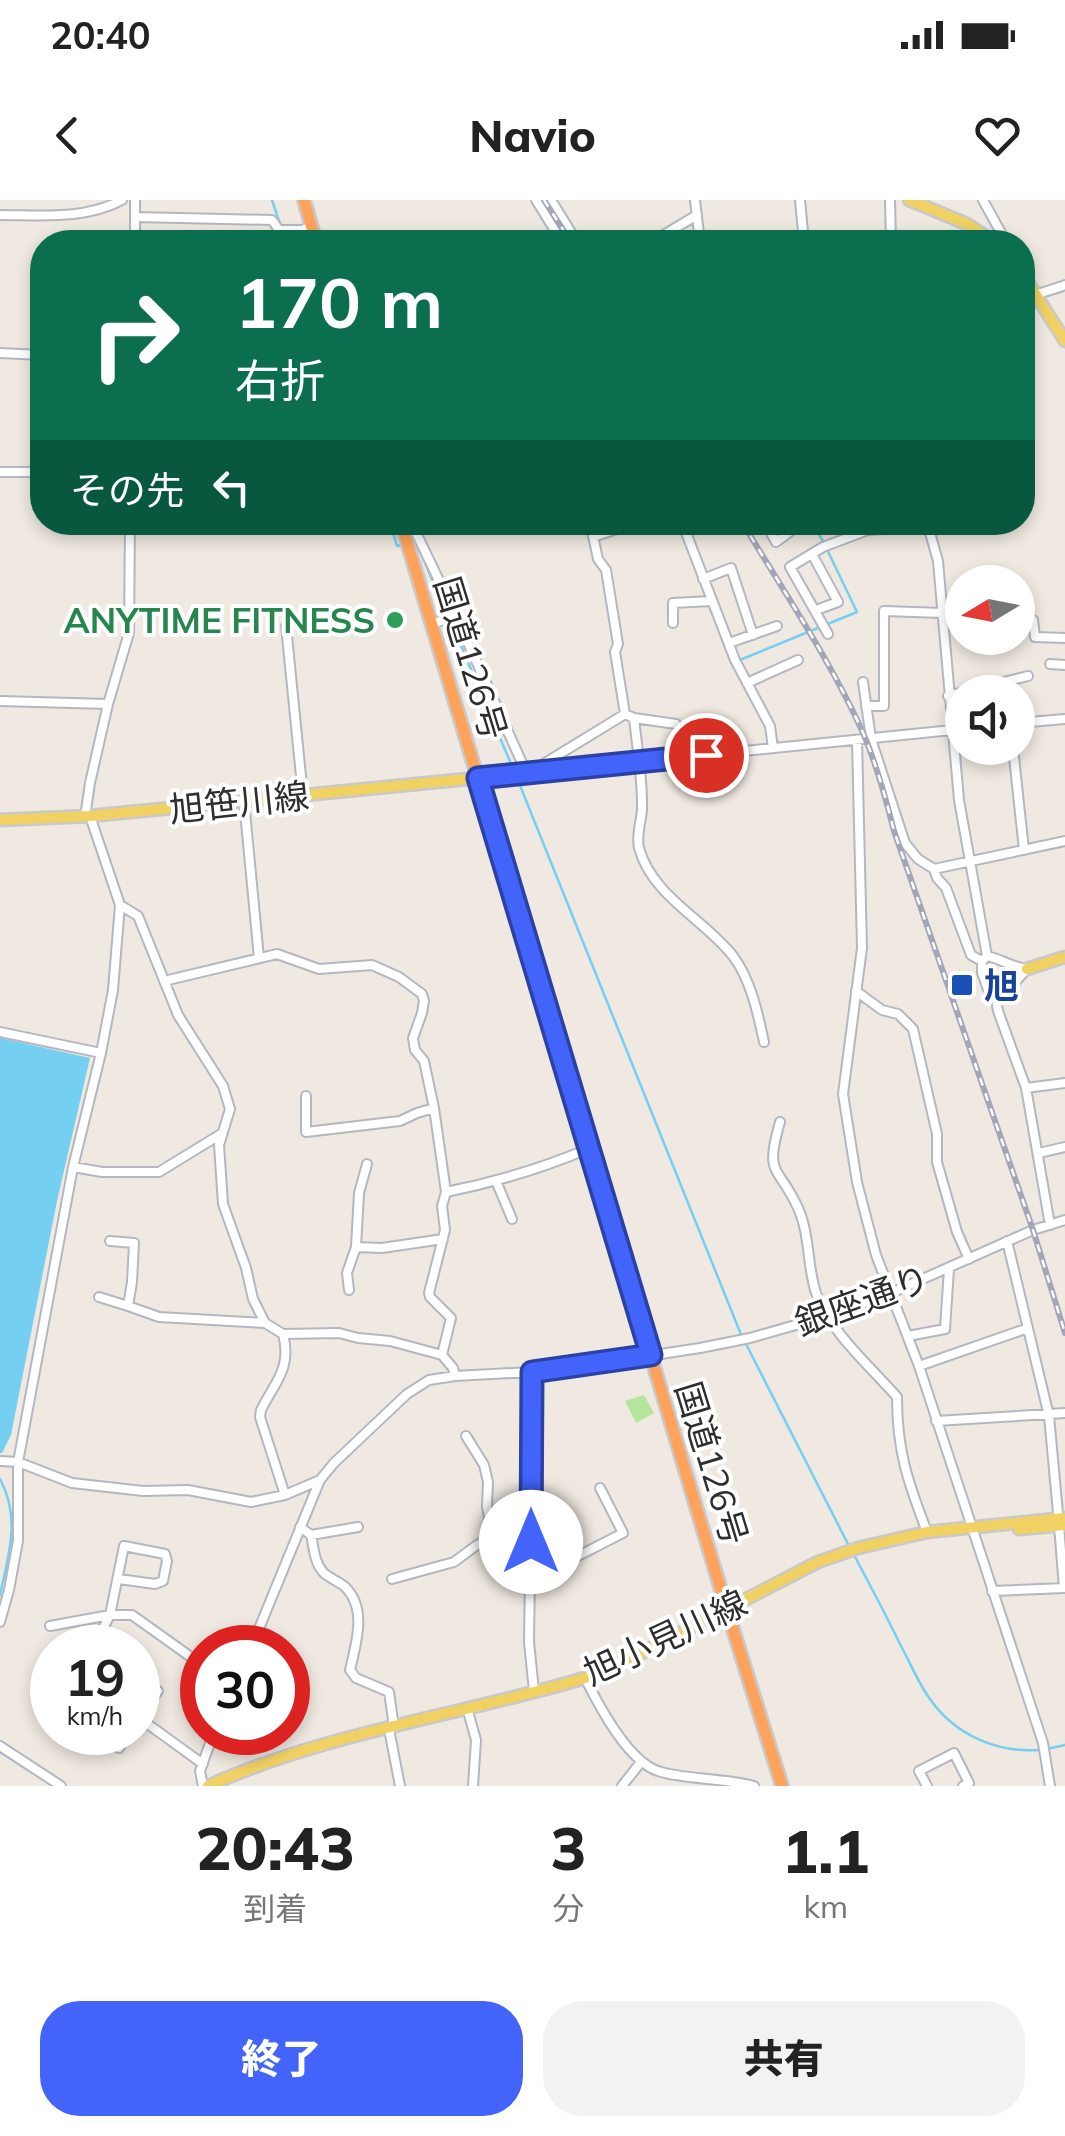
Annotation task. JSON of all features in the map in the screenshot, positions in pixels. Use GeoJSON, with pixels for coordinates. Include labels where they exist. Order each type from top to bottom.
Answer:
{"type":"FeatureCollection","features":[{"type":"Feature","properties":{"kind":"highway"},"geometry":{"type":"LineString","coordinates":[[304,200],[313,230]]}},
{"type":"Feature","properties":{"kind":"highway","name":"国道126号"},"geometry":{"type":"LineString","coordinates":[[405,535],[782,1786]]}},
{"type":"Feature","properties":{"kind":"main road"},"geometry":{"type":"LineString","coordinates":[[909,200],[976,230]]}},
{"type":"Feature","properties":{"kind":"main road"},"geometry":{"type":"LineString","coordinates":[[1035,292],[1065,341]]}},
{"type":"Feature","properties":{"kind":"main road","name":"旭笹川線"},"geometry":{"type":"LineString","coordinates":[[0,820],[87,817],[478,778]]}},
{"type":"Feature","properties":{"kind":"main road"},"geometry":{"type":"LineString","coordinates":[[1027,969],[1065,958]]}},
{"type":"Feature","properties":{"kind":"main road"},"geometry":{"type":"LineString","coordinates":[[994,1525],[1004,1518],[1062,1519]]}},
{"type":"Feature","properties":{"kind":"main road","name":"旭小見川線"},"geometry":{"type":"LineString","coordinates":[[205,1786],[295,1753],[585,1678],[628,1660],[818,1562],[851,1550],[927,1532],[1062,1519]]}},
{"type":"Feature","properties":{"kind":"street"},"geometry":{"type":"LineString","coordinates":[[0,214],[79,214],[122,200]]}},
{"type":"Feature","properties":{"kind":"street"},"geometry":{"type":"LineString","coordinates":[[135,200],[135,230]]}},
{"type":"Feature","properties":{"kind":"street"},"geometry":{"type":"LineString","coordinates":[[536,200],[555,230]]}},
{"type":"Feature","properties":{"kind":"street"},"geometry":{"type":"LineString","coordinates":[[551,200],[570,230]]}},
{"type":"Feature","properties":{"kind":"street"},"geometry":{"type":"LineString","coordinates":[[695,200],[699,230]]}},
{"type":"Feature","properties":{"kind":"street"},"geometry":{"type":"LineString","coordinates":[[800,200],[803,230]]}},
{"type":"Feature","properties":{"kind":"street"},"geometry":{"type":"LineString","coordinates":[[890,200],[891,230]]}},
{"type":"Feature","properties":{"kind":"street"},"geometry":{"type":"LineString","coordinates":[[983,200],[999,230]]}},
{"type":"Feature","properties":{"kind":"street"},"geometry":{"type":"LineString","coordinates":[[672,230],[697,215]]}},
{"type":"Feature","properties":{"kind":"street"},"geometry":{"type":"LineString","coordinates":[[135,217],[272,220],[284,230],[312,227]]}},
{"type":"Feature","properties":{"kind":"street"},"geometry":{"type":"LineString","coordinates":[[1037,295],[1065,285]]}},
{"type":"Feature","properties":{"kind":"street"},"geometry":{"type":"LineString","coordinates":[[0,354],[30,355]]}},
{"type":"Feature","properties":{"kind":"street"},"geometry":{"type":"LineString","coordinates":[[0,472],[30,472]]}},
{"type":"Feature","properties":{"kind":"street"},"geometry":{"type":"LineString","coordinates":[[0,1622],[18,1541],[18,1462],[73,1167],[113,990],[120,905],[87,817],[90,783],[108,704],[130,632],[130,535]]}},
{"type":"Feature","properties":{"kind":"street"},"geometry":{"type":"LineString","coordinates":[[417,535],[527,774]]}},
{"type":"Feature","properties":{"kind":"street"},"geometry":{"type":"LineString","coordinates":[[599,535],[593,537],[598,559],[606,570],[625,714]]}},
{"type":"Feature","properties":{"kind":"street"},"geometry":{"type":"LineString","coordinates":[[687,535],[729,643],[770,726],[773,748]]}},
{"type":"Feature","properties":{"kind":"street"},"geometry":{"type":"LineString","coordinates":[[828,634],[790,567],[823,547],[855,535]]}},
{"type":"Feature","properties":{"kind":"street"},"geometry":{"type":"LineString","coordinates":[[931,535],[938,562],[946,675]]}},
{"type":"Feature","properties":{"kind":"street"},"geometry":{"type":"LineString","coordinates":[[812,554],[838,602],[816,610]]}},
{"type":"Feature","properties":{"kind":"street"},"geometry":{"type":"LineString","coordinates":[[704,579],[731,568],[753,634]]}},
{"type":"Feature","properties":{"kind":"street"},"geometry":{"type":"LineString","coordinates":[[672,622],[673,603],[712,601]]}},
{"type":"Feature","properties":{"kind":"street"},"geometry":{"type":"LineString","coordinates":[[866,706],[884,706],[884,611],[942,613]]}},
{"type":"Feature","properties":{"kind":"street"},"geometry":{"type":"LineString","coordinates":[[432,624],[452,618]]}},
{"type":"Feature","properties":{"kind":"street"},"geometry":{"type":"LineString","coordinates":[[286,626],[303,796]]}},
{"type":"Feature","properties":{"kind":"street"},"geometry":{"type":"LineString","coordinates":[[729,643],[777,626]]}},
{"type":"Feature","properties":{"kind":"street"},"geometry":{"type":"LineString","coordinates":[[1035,637],[1065,638]]}},
{"type":"Feature","properties":{"kind":"street"},"geometry":{"type":"LineString","coordinates":[[747,683],[798,660]]}},
{"type":"Feature","properties":{"kind":"street"},"geometry":{"type":"LineString","coordinates":[[1050,664],[1065,665]]}},
{"type":"Feature","properties":{"kind":"street"},"geometry":{"type":"LineString","coordinates":[[863,682],[871,739],[905,843],[918,860],[934,869],[946,888],[971,955],[1027,969]]}},
{"type":"Feature","properties":{"kind":"street"},"geometry":{"type":"LineString","coordinates":[[0,701],[108,704]]}},
{"type":"Feature","properties":{"kind":"street"},"geometry":{"type":"LineString","coordinates":[[527,774],[625,714]]}},
{"type":"Feature","properties":{"kind":"street"},"geometry":{"type":"LineString","coordinates":[[625,714],[676,724],[678,758]]}},
{"type":"Feature","properties":{"kind":"street"},"geometry":{"type":"LineString","coordinates":[[634,718],[642,808],[638,845],[652,876],[736,960],[756,1006],[764,1042]]}},
{"type":"Feature","properties":{"kind":"street"},"geometry":{"type":"LineString","coordinates":[[1035,723],[1065,720]]}},
{"type":"Feature","properties":{"kind":"street"},"geometry":{"type":"LineString","coordinates":[[478,778],[945,731]]}},
{"type":"Feature","properties":{"kind":"street"},"geometry":{"type":"LineString","coordinates":[[858,740],[862,948],[843,1094],[857,1182],[876,1255],[908,1336],[1043,1743],[1050,1786]]}},
{"type":"Feature","properties":{"kind":"street"},"geometry":{"type":"LineString","coordinates":[[958,765],[959,800],[984,958],[982,972],[990,995],[1004,998],[1027,969]]}},
{"type":"Feature","properties":{"kind":"street"},"geometry":{"type":"LineString","coordinates":[[1015,765],[1024,850]]}},
{"type":"Feature","properties":{"kind":"street"},"geometry":{"type":"LineString","coordinates":[[244,801],[258,958]]}},
{"type":"Feature","properties":{"kind":"street"},"geometry":{"type":"LineString","coordinates":[[934,869],[1065,842]]}},
{"type":"Feature","properties":{"kind":"street"},"geometry":{"type":"LineString","coordinates":[[120,905],[138,916],[178,1014],[223,1086],[230,1109],[218,1146],[224,1208],[246,1268],[252,1299],[265,1322],[283,1334],[339,1333],[442,1355],[455,1376]]}},
{"type":"Feature","properties":{"kind":"street"},"geometry":{"type":"LineString","coordinates":[[164,981],[278,954],[319,969],[372,965],[417,989],[424,1001],[413,1038],[415,1050],[424,1062],[434,1108],[446,1192],[442,1206],[444,1240],[430,1293],[430,1298],[452,1318],[442,1355]]}},
{"type":"Feature","properties":{"kind":"street"},"geometry":{"type":"LineString","coordinates":[[856,991],[882,1010],[898,1014],[913,1029],[937,1134],[937,1162],[957,1232],[970,1259]]}},
{"type":"Feature","properties":{"kind":"street"},"geometry":{"type":"LineString","coordinates":[[996,999],[1026,1088],[1050,1225]]}},
{"type":"Feature","properties":{"kind":"street"},"geometry":{"type":"LineString","coordinates":[[0,1032],[101,1054]]}},
{"type":"Feature","properties":{"kind":"street"},"geometry":{"type":"LineString","coordinates":[[1026,1088],[1065,1083]]}},
{"type":"Feature","properties":{"kind":"street"},"geometry":{"type":"LineString","coordinates":[[306,1096],[306,1132],[400,1122],[434,1108]]}},
{"type":"Feature","properties":{"kind":"street"},"geometry":{"type":"LineString","coordinates":[[780,1122],[772,1160],[775,1172],[798,1208],[816,1292],[827,1316],[897,1397],[897,1431],[905,1474],[927,1532]]}},
{"type":"Feature","properties":{"kind":"street"},"geometry":{"type":"LineString","coordinates":[[73,1167],[102,1172],[159,1172],[221,1134]]}},
{"type":"Feature","properties":{"kind":"street"},"geometry":{"type":"LineString","coordinates":[[1039,1153],[1065,1147]]}},
{"type":"Feature","properties":{"kind":"street"},"geometry":{"type":"LineString","coordinates":[[446,1192],[536,1169],[590,1148]]}},
{"type":"Feature","properties":{"kind":"street"},"geometry":{"type":"LineString","coordinates":[[349,1290],[348,1265],[356,1247],[359,1193],[367,1164]]}},
{"type":"Feature","properties":{"kind":"street"},"geometry":{"type":"LineString","coordinates":[[496,1181],[512,1219]]}},
{"type":"Feature","properties":{"kind":"street","name":"銀座通り"},"geometry":{"type":"LineString","coordinates":[[320,1480],[417,1386],[429,1380],[532,1372],[744,1340],[891,1293],[1065,1220]]}},
{"type":"Feature","properties":{"kind":"street"},"geometry":{"type":"LineString","coordinates":[[356,1247],[382,1248],[444,1240]]}},
{"type":"Feature","properties":{"kind":"street"},"geometry":{"type":"LineString","coordinates":[[110,1241],[134,1244],[128,1306]]}},
{"type":"Feature","properties":{"kind":"street"},"geometry":{"type":"LineString","coordinates":[[992,1591],[1065,1588],[1062,1519],[1049,1416],[1007,1242]]}},
{"type":"Feature","properties":{"kind":"street"},"geometry":{"type":"LineString","coordinates":[[908,1336],[946,1328],[949,1269]]}},
{"type":"Feature","properties":{"kind":"street"},"geometry":{"type":"LineString","coordinates":[[99,1298],[159,1316],[265,1322]]}},
{"type":"Feature","properties":{"kind":"street"},"geometry":{"type":"LineString","coordinates":[[918,1366],[1028,1328]]}},
{"type":"Feature","properties":{"kind":"street"},"geometry":{"type":"LineString","coordinates":[[283,1334],[284,1370],[260,1417],[286,1494]]}},
{"type":"Feature","properties":{"kind":"street"},"geometry":{"type":"LineString","coordinates":[[532,1372],[529,1642],[534,1691]]}},
{"type":"Feature","properties":{"kind":"street"},"geometry":{"type":"LineString","coordinates":[[936,1420],[1065,1414]]}},
{"type":"Feature","properties":{"kind":"street"},"geometry":{"type":"LineString","coordinates":[[466,1436],[484,1465],[492,1537]]}},
{"type":"Feature","properties":{"kind":"street"},"geometry":{"type":"LineString","coordinates":[[0,1461],[18,1462],[72,1483],[143,1491],[188,1490],[251,1502],[286,1494],[320,1480]]}},
{"type":"Feature","properties":{"kind":"street"},"geometry":{"type":"LineString","coordinates":[[260,1625],[320,1480]]}},
{"type":"Feature","properties":{"kind":"street"},"geometry":{"type":"LineString","coordinates":[[531,1580],[623,1533],[600,1488]]}},
{"type":"Feature","properties":{"kind":"street"},"geometry":{"type":"LineString","coordinates":[[311,1535],[358,1526]]}},
{"type":"Feature","properties":{"kind":"street"},"geometry":{"type":"LineString","coordinates":[[300,1527],[311,1535],[316,1560],[324,1573],[344,1586],[353,1598],[360,1626],[350,1670],[356,1678],[389,1692],[400,1786]]}},
{"type":"Feature","properties":{"kind":"street"},"geometry":{"type":"LineString","coordinates":[[392,1579],[454,1562],[492,1537],[531,1542]]}},
{"type":"Feature","properties":{"kind":"street"},"geometry":{"type":"LineString","coordinates":[[106,1625],[124,1546],[165,1554],[163,1582],[118,1579]]}},
{"type":"Feature","properties":{"kind":"street"},"geometry":{"type":"LineString","coordinates":[[55,1625],[132,1615],[180,1649]]}},
{"type":"Feature","properties":{"kind":"street"},"geometry":{"type":"LineString","coordinates":[[585,1678],[598,1704],[641,1762],[656,1772],[754,1786]]}},
{"type":"Feature","properties":{"kind":"street"},"geometry":{"type":"LineString","coordinates":[[468,1708],[476,1740],[473,1786]]}},
{"type":"Feature","properties":{"kind":"street"},"geometry":{"type":"LineString","coordinates":[[160,1734],[203,1764]]}},
{"type":"Feature","properties":{"kind":"street"},"geometry":{"type":"LineString","coordinates":[[0,1746],[60,1786]]}},
{"type":"Feature","properties":{"kind":"street"},"geometry":{"type":"LineString","coordinates":[[927,1786],[919,1770],[954,1753],[969,1783],[963,1786]]}},
{"type":"Feature","properties":{"kind":"street"},"geometry":{"type":"LineString","coordinates":[[205,1786],[200,1771],[206,1755]]}},
{"type":"Feature","properties":{"kind":"street"},"geometry":{"type":"LineString","coordinates":[[622,1786],[641,1762]]}},
{"type":"Feature","properties":{"kind":"green space"},"geometry":{"type":"Polygon","coordinates":[[[644,1395],[654,1413],[636,1423],[625,1401],[644,1395]]]}},
{"type":"Feature","properties":{"kind":"water"},"geometry":{"type":"Polygon","coordinates":[[[0,1038],[90,1058],[11,1435],[2,1453],[0,1453],[0,1038]]]}},
{"type":"Feature","properties":{"kind":"waterway"},"geometry":{"type":"LineString","coordinates":[[272,200],[281,227]]}},
{"type":"Feature","properties":{"kind":"waterway"},"geometry":{"type":"LineString","coordinates":[[394,535],[397,546],[401,545]]}},
{"type":"Feature","properties":{"kind":"waterway"},"geometry":{"type":"LineString","coordinates":[[740,660],[857,612],[819,535]]}},
{"type":"Feature","properties":{"kind":"waterway"},"geometry":{"type":"LineString","coordinates":[[417,544],[447,614]]}},
{"type":"Feature","properties":{"kind":"waterway"},"geometry":{"type":"LineString","coordinates":[[451,622],[514,771]]}},
{"type":"Feature","properties":{"kind":"waterway"},"geometry":{"type":"LineString","coordinates":[[517,778],[742,1337]]}},
{"type":"Feature","properties":{"kind":"waterway"},"geometry":{"type":"LineString","coordinates":[[746,1344],[849,1546]]}},
{"type":"Feature","properties":{"kind":"waterway"},"geometry":{"type":"LineString","coordinates":[[0,1479],[12,1522],[0,1595]]}},
{"type":"Feature","properties":{"kind":"waterway"},"geometry":{"type":"LineString","coordinates":[[853,1553],[918,1679],[940,1712],[964,1732],[993,1745],[1039,1750]]}},
{"type":"Feature","properties":{"kind":"waterway"},"geometry":{"type":"LineString","coordinates":[[1047,1749],[1065,1745]]}},
{"type":"Feature","properties":{"kind":"waterway"},"geometry":{"type":"LineString","coordinates":[[0,1752],[54,1786]]}},
{"type":"Feature","properties":{"kind":"railway"},"geometry":{"type":"LineString","coordinates":[[544,200],[563,230]]}},
{"type":"Feature","properties":{"kind":"railway"},"geometry":{"type":"LineString","coordinates":[[750,535],[822,654],[869,747],[1065,1333]]}},
{"type":"Feature","properties":{"kind":"place","name":"ANYTIME FITNESS"},"geometry":{"type":"Point","coordinates":[395,620]}},
{"type":"Feature","properties":{"kind":"place","name":"旭"},"geometry":{"type":"Point","coordinates":[962,985]}},
{"type":"Feature","properties":{"kind":"route"},"geometry":{"type":"LineString","coordinates":[[531,1542],[532,1372],[651,1355],[478,778],[706,755]]}}]}
